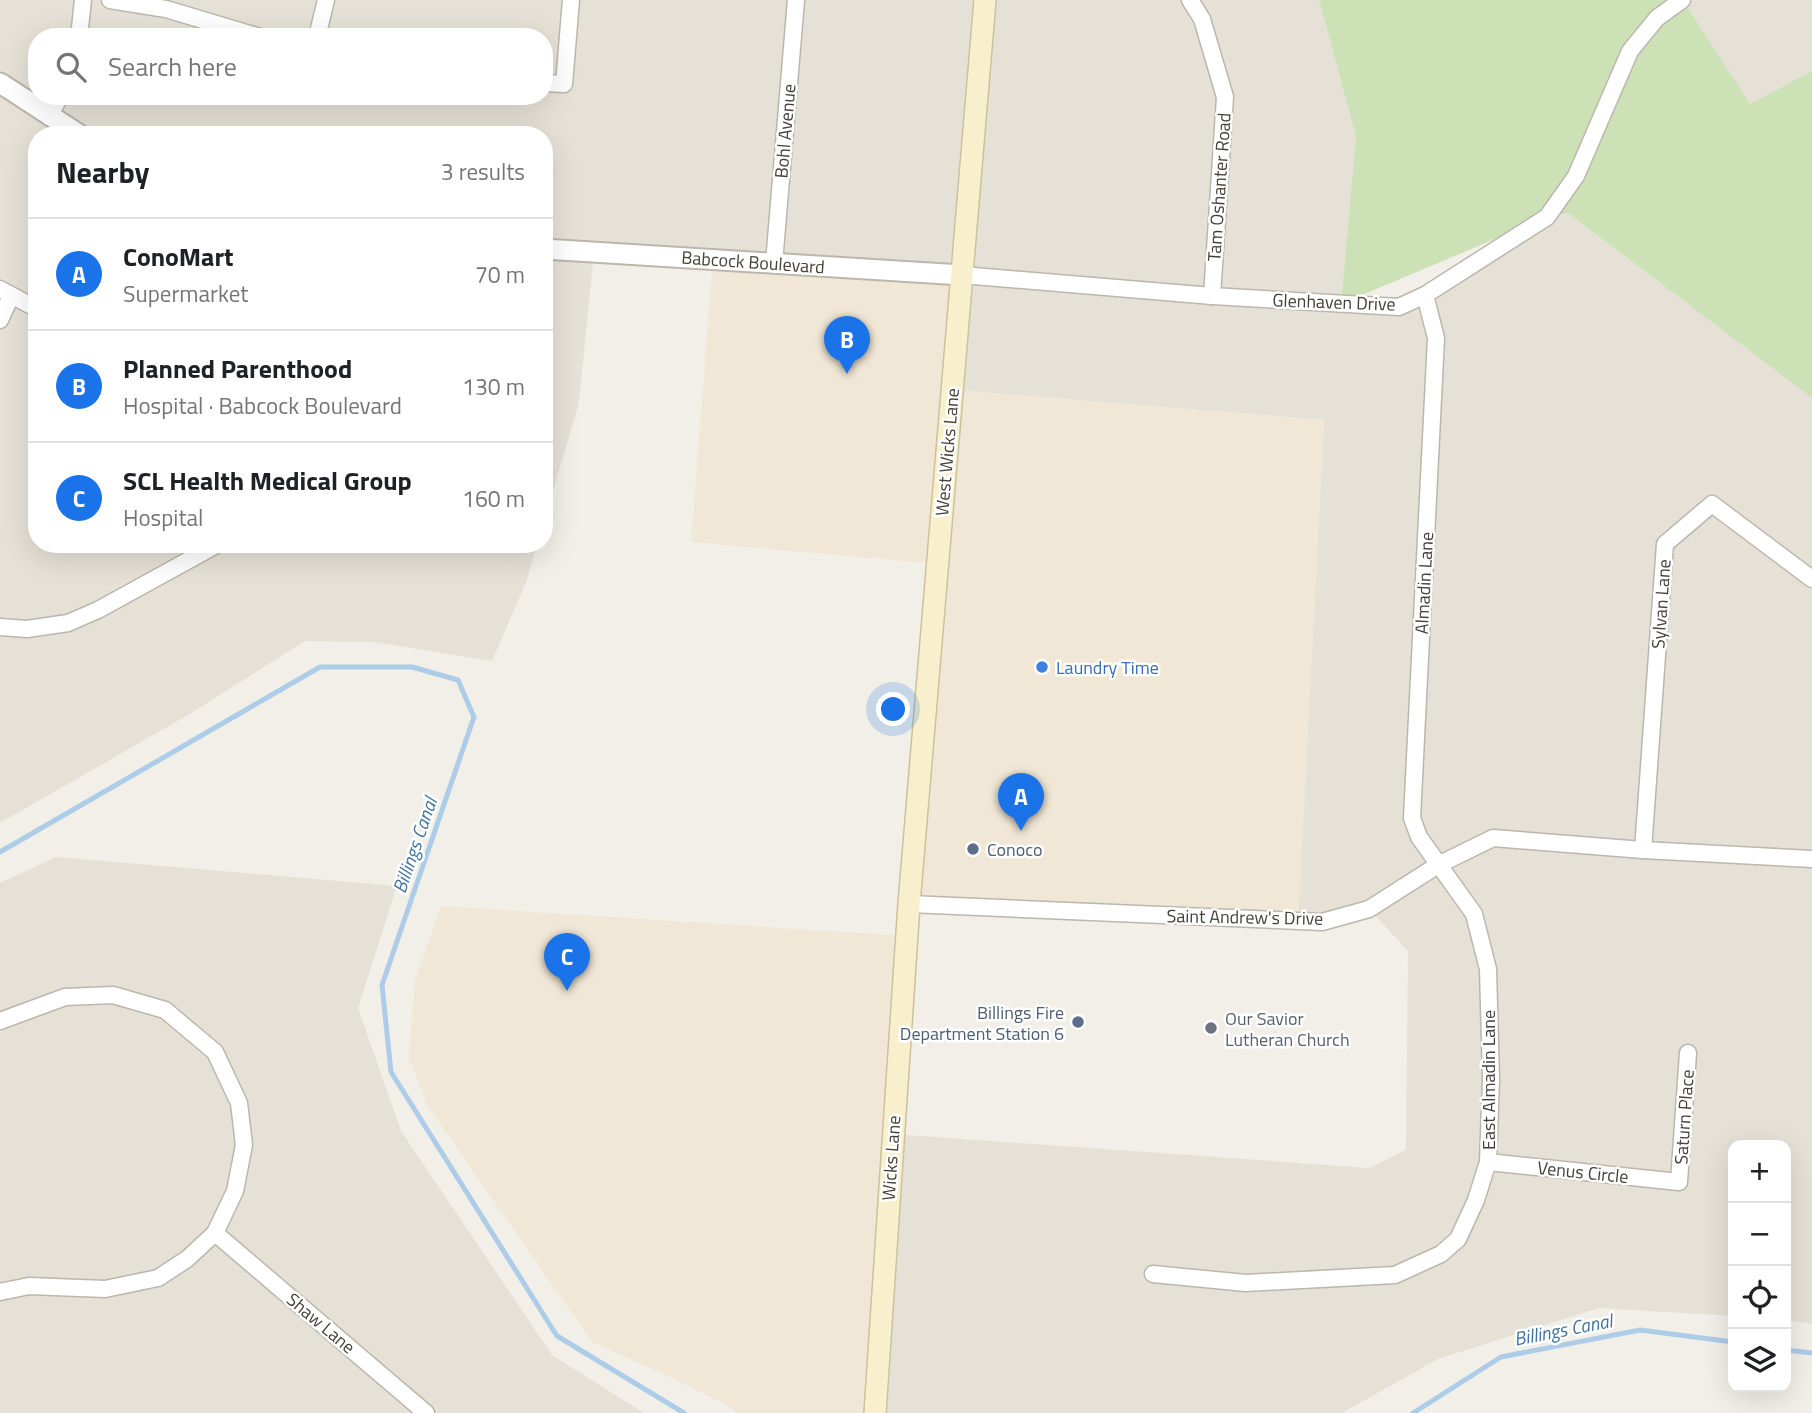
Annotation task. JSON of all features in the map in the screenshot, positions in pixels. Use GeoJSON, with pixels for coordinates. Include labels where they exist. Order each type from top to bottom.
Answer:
{"type":"FeatureCollection","features":[{"type":"Feature","properties":{"kind":"main road","name":"West Wicks Lane"},"geometry":{"type":"LineString","coordinates":[[909,904],[985,0]]}},
{"type":"Feature","properties":{"kind":"main road","name":"Wicks Lane"},"geometry":{"type":"LineString","coordinates":[[875,1413],[909,904]]}},
{"type":"Feature","properties":{"kind":"street"},"geometry":{"type":"LineString","coordinates":[[80,28],[83,0]]}},
{"type":"Feature","properties":{"kind":"street"},"geometry":{"type":"LineString","coordinates":[[110,0],[166,9],[230,28]]}},
{"type":"Feature","properties":{"kind":"street"},"geometry":{"type":"LineString","coordinates":[[319,28],[326,0]]}},
{"type":"Feature","properties":{"kind":"street"},"geometry":{"type":"LineString","coordinates":[[553,83],[564,84],[571,0]]}},
{"type":"Feature","properties":{"kind":"street","name":"Bohl Avenue"},"geometry":{"type":"LineString","coordinates":[[774,262],[796,0]]}},
{"type":"Feature","properties":{"kind":"street","name":"Tam Oshanter Road"},"geometry":{"type":"LineString","coordinates":[[1191,0],[1202,19],[1226,97],[1212,296]]}},
{"type":"Feature","properties":{"kind":"street","name":"Glenhaven Drive"},"geometry":{"type":"LineString","coordinates":[[962,275],[1212,296],[1399,307],[1425,295],[1547,217],[1576,176],[1630,51],[1657,18],[1682,0]]}},
{"type":"Feature","properties":{"kind":"street"},"geometry":{"type":"LineString","coordinates":[[0,83],[28,102]]}},
{"type":"Feature","properties":{"kind":"street"},"geometry":{"type":"LineString","coordinates":[[32,105],[64,126]]}},
{"type":"Feature","properties":{"kind":"street"},"geometry":{"type":"LineString","coordinates":[[49,117],[55,105]]}},
{"type":"Feature","properties":{"kind":"street","name":"Babcock Boulevard"},"geometry":{"type":"LineString","coordinates":[[553,250],[962,275]]}},
{"type":"Feature","properties":{"kind":"street"},"geometry":{"type":"LineString","coordinates":[[0,320],[6,293],[28,304]]}},
{"type":"Feature","properties":{"kind":"street","name":"Almadin Lane"},"geometry":{"type":"LineString","coordinates":[[1425,295],[1436,338],[1412,818],[1419,837],[1438,865]]}},
{"type":"Feature","properties":{"kind":"street","name":"Sylvan Lane"},"geometry":{"type":"LineString","coordinates":[[1643,850],[1665,544],[1712,504],[1812,579]]}},
{"type":"Feature","properties":{"kind":"street"},"geometry":{"type":"LineString","coordinates":[[0,627],[27,629],[68,624],[99,610],[202,553]]}},
{"type":"Feature","properties":{"kind":"street","name":"Saint Andrew's Drive"},"geometry":{"type":"LineString","coordinates":[[909,904],[1322,922],[1369,909],[1438,865],[1493,838],[1643,850],[1812,859]]}},
{"type":"Feature","properties":{"kind":"street","name":"East Almadin Lane"},"geometry":{"type":"LineString","coordinates":[[1153,1274],[1246,1283],[1395,1275],[1441,1254],[1458,1239],[1476,1200],[1488,1162],[1491,1079],[1488,969],[1474,914],[1438,865]]}},
{"type":"Feature","properties":{"kind":"street"},"geometry":{"type":"LineString","coordinates":[[0,1021],[65,997],[113,995],[165,1010],[215,1052],[239,1103],[244,1145],[235,1191],[215,1233],[187,1259],[159,1278],[105,1289],[29,1286],[0,1293]]}},
{"type":"Feature","properties":{"kind":"street","name":"Saturn Place"},"geometry":{"type":"LineString","coordinates":[[1679,1182],[1688,1053]]}},
{"type":"Feature","properties":{"kind":"street","name":"Venus Circle"},"geometry":{"type":"LineString","coordinates":[[1488,1162],[1679,1182]]}},
{"type":"Feature","properties":{"kind":"street","name":"Shaw Lane"},"geometry":{"type":"LineString","coordinates":[[215,1233],[426,1413]]}},
{"type":"Feature","properties":{"kind":"shaded area"},"geometry":{"type":"Polygon","coordinates":[[[0,0],[1319,0],[1356,136],[1341,303],[1399,307],[1547,217],[1568,213],[1812,398],[1812,1324],[1791,1321],[1791,1140],[1728,1140],[1728,1316],[1599,1308],[1438,1359],[1342,1413],[876,1413],[892,1134],[1369,1168],[1406,1150],[1408,951],[1369,909],[1298,921],[1324,420],[952,390],[962,276],[553,247],[553,126],[28,126],[28,553],[534,553],[527,580],[492,661],[374,642],[305,641],[188,715],[0,823],[0,0]]]}},
{"type":"Feature","properties":{"kind":"shaded area"},"geometry":{"type":"Polygon","coordinates":[[[1683,0],[1812,0],[1812,71],[1750,104],[1683,0]]]}},
{"type":"Feature","properties":{"kind":"shaded area"},"geometry":{"type":"Polygon","coordinates":[[[553,250],[594,252],[579,403],[553,491],[553,250]]]}},
{"type":"Feature","properties":{"kind":"shaded area"},"geometry":{"type":"Polygon","coordinates":[[[713,259],[962,275],[953,390],[1324,420],[1298,921],[909,904],[938,564],[691,542],[713,259]]]}},
{"type":"Feature","properties":{"kind":"shaded area"},"geometry":{"type":"Polygon","coordinates":[[[56,857],[397,886],[358,1008],[401,1131],[552,1355],[644,1413],[0,1413],[0,883],[56,857]]]}},
{"type":"Feature","properties":{"kind":"shaded area"},"geometry":{"type":"Polygon","coordinates":[[[441,906],[907,936],[876,1413],[736,1413],[731,1407],[592,1342],[427,1105],[409,1057],[415,980],[441,906]]]}},
{"type":"Feature","properties":{"kind":"green space"},"geometry":{"type":"Polygon","coordinates":[[[1319,0],[1683,0],[1750,104],[1812,71],[1812,398],[1568,213],[1547,217],[1341,304],[1356,136],[1319,0]]]}},
{"type":"Feature","properties":{"kind":"waterway","name":"Billings Canal"},"geometry":{"type":"LineString","coordinates":[[0,852],[320,667],[412,667],[458,680],[474,717],[382,985],[391,1072],[557,1336],[684,1413]]}},
{"type":"Feature","properties":{"kind":"waterway","name":"Billings Canal"},"geometry":{"type":"LineString","coordinates":[[1413,1413],[1501,1357],[1640,1330],[1728,1341]]}},
{"type":"Feature","properties":{"kind":"waterway","name":"Billings Canal"},"geometry":{"type":"LineString","coordinates":[[1791,1351],[1812,1353]]}},
{"type":"Feature","properties":{"kind":"place","name":"Planned Parenthood"},"geometry":{"type":"Point","coordinates":[847,374]}},
{"type":"Feature","properties":{"kind":"place","name":"Laundry Time"},"geometry":{"type":"Point","coordinates":[1042,667]}},
{"type":"Feature","properties":{"kind":"place","name":"ConoMart"},"geometry":{"type":"Point","coordinates":[1021,831]}},
{"type":"Feature","properties":{"kind":"place","name":"Conoco"},"geometry":{"type":"Point","coordinates":[973,849]}},
{"type":"Feature","properties":{"kind":"place","name":"SCL Health Medical Group"},"geometry":{"type":"Point","coordinates":[567,991]}},
{"type":"Feature","properties":{"kind":"place","name":"Billings Fire Department Station 6"},"geometry":{"type":"Point","coordinates":[1078,1022]}},
{"type":"Feature","properties":{"kind":"place","name":"Our Savior Lutheran Church"},"geometry":{"type":"Point","coordinates":[1211,1028]}}]}
